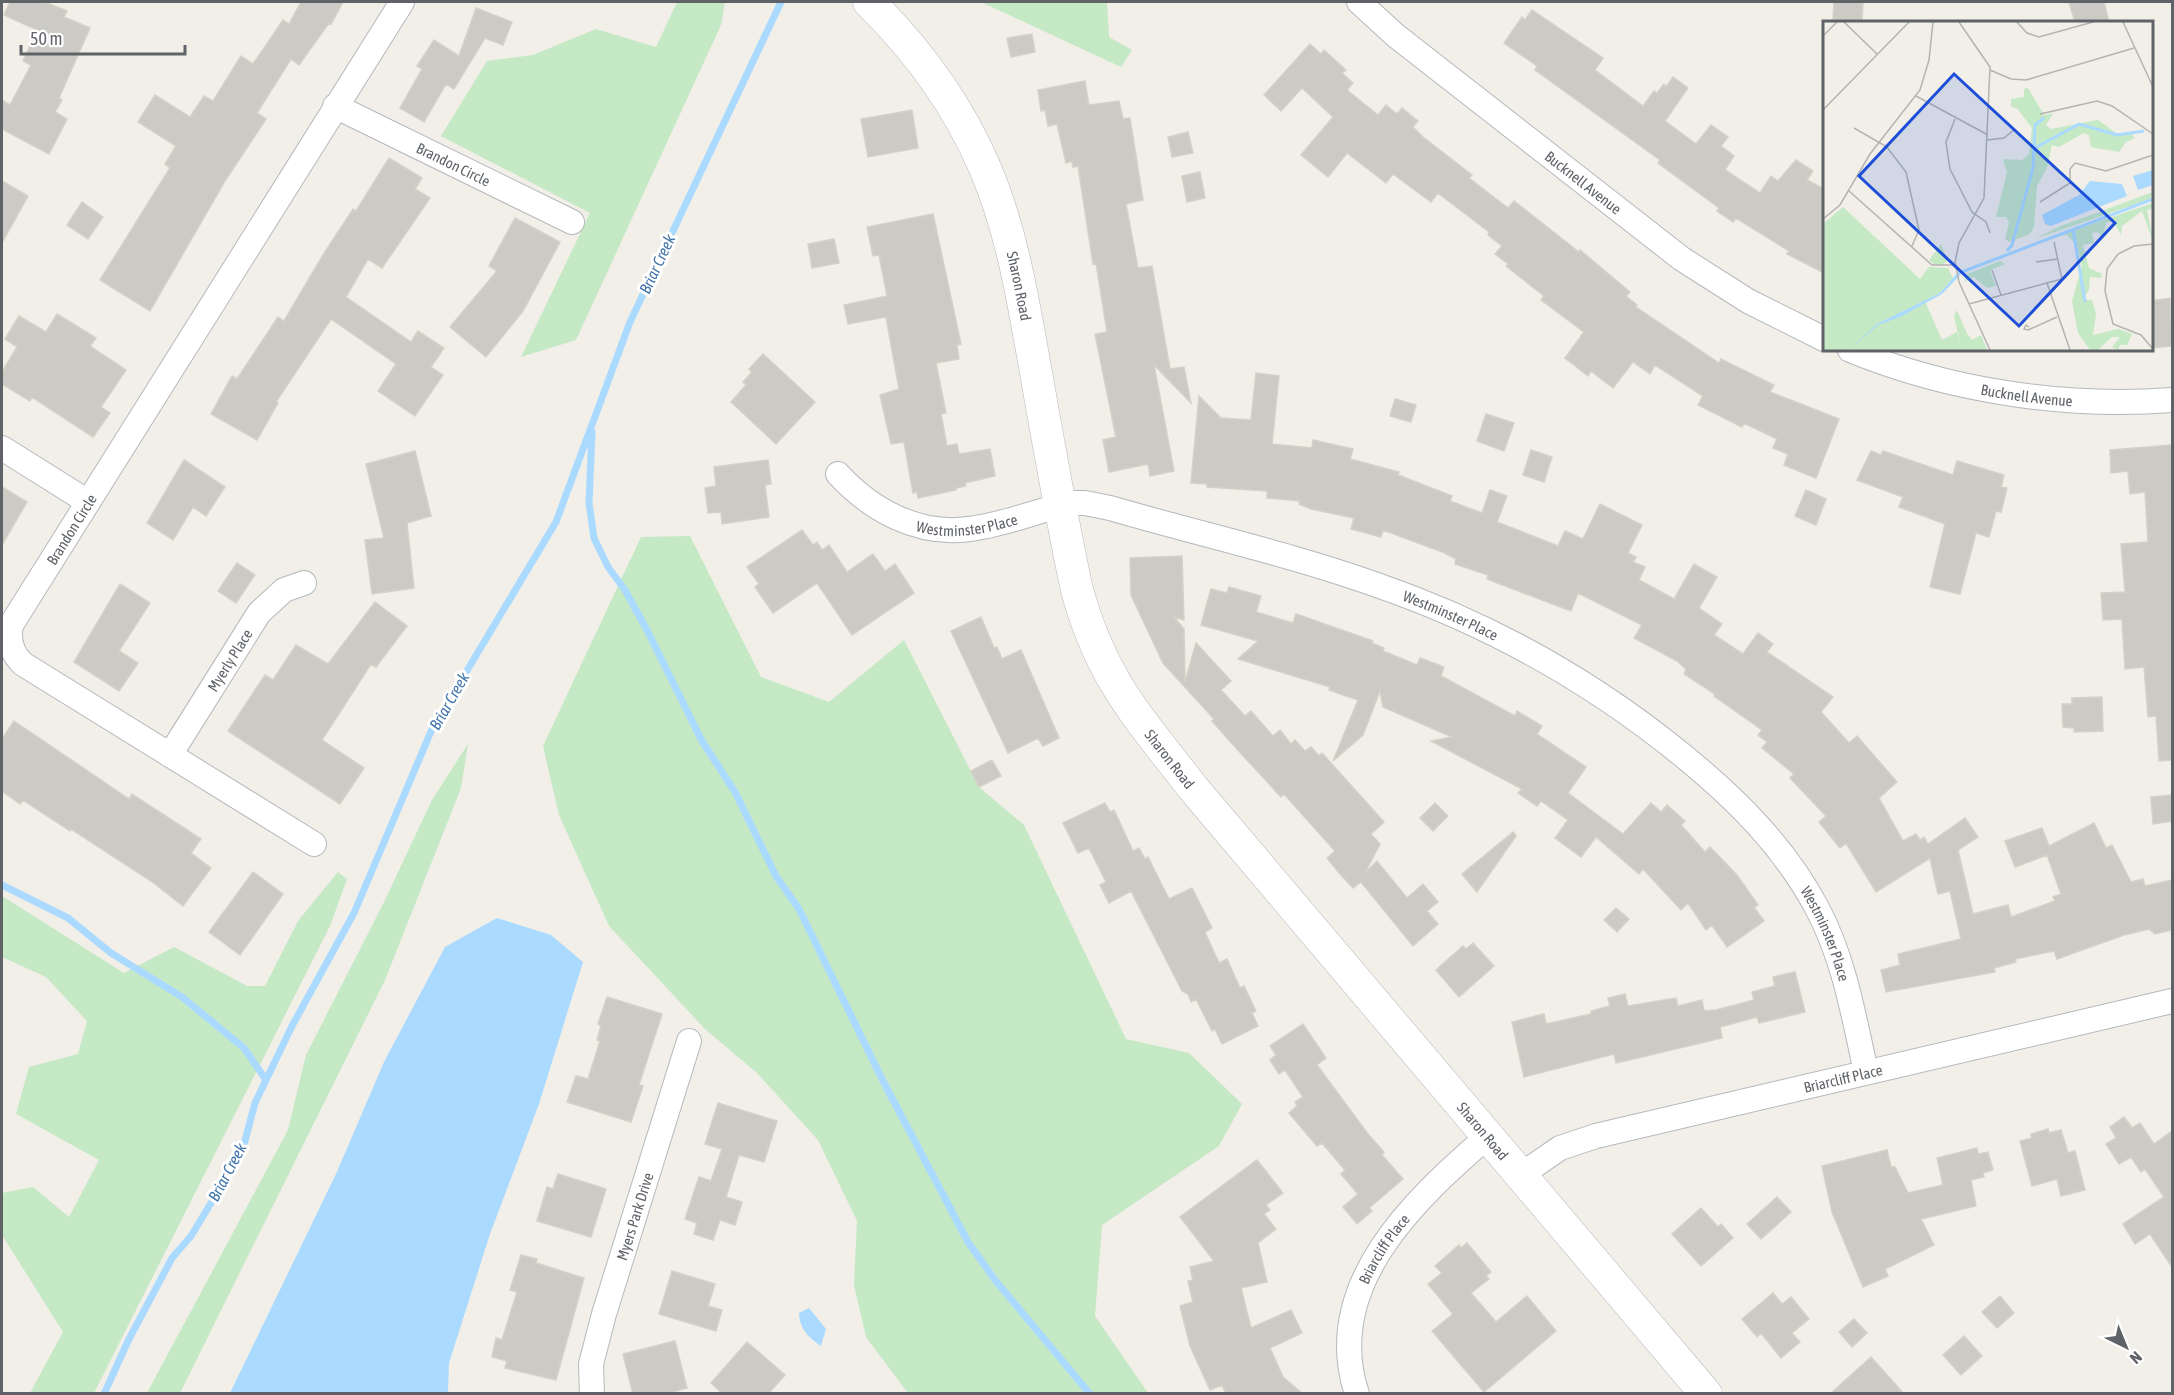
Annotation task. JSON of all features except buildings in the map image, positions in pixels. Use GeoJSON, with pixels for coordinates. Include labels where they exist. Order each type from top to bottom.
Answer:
{"type":"FeatureCollection","features":[{"type":"Feature","properties":{"kind":"street","name":"Brandon Circle"},"geometry":{"type":"LineString","coordinates":[[314,844],[23,664],[11,647],[11,625],[402,2]]}},
{"type":"Feature","properties":{"kind":"street","name":"Bucknell Avenue"},"geometry":{"type":"LineString","coordinates":[[1359,2],[1395,35],[1679,256],[1748,301],[1823,338]]}},
{"type":"Feature","properties":{"kind":"street","name":"Sharon Road"},"geometry":{"type":"LineString","coordinates":[[878,5],[945,93],[975,148],[996,197],[1019,283],[1077,590],[1088,628],[1107,670],[1130,709],[1193,788],[1706,1394]]}},
{"type":"Feature","properties":{"kind":"street","name":"Brandon Circle"},"geometry":{"type":"LineString","coordinates":[[335,106],[572,222]]}},
{"type":"Feature","properties":{"kind":"street","name":"Bucknell Avenue"},"geometry":{"type":"LineString","coordinates":[[1853,351],[1917,372],[1994,391],[2090,401],[2172,400]]}},
{"type":"Feature","properties":{"kind":"street"},"geometry":{"type":"LineString","coordinates":[[2,448],[88,502]]}},
{"type":"Feature","properties":{"kind":"street","name":"Westminster Place"},"geometry":{"type":"LineString","coordinates":[[838,474],[876,508],[908,522],[941,529],[986,526],[1060,506],[1079,503],[1095,504],[1344,574],[1404,594],[1461,618],[1531,654],[1619,707],[1690,762],[1740,806],[1776,844],[1800,878],[1822,918],[1838,956],[1866,1072]]}},
{"type":"Feature","properties":{"kind":"street","name":"Myerly Place"},"geometry":{"type":"LineString","coordinates":[[170,755],[259,613],[284,590],[304,583]]}},
{"type":"Feature","properties":{"kind":"street","name":"Briarcliff Place"},"geometry":{"type":"LineString","coordinates":[[1521,1175],[1548,1155],[1575,1142],[2172,1001]]}},
{"type":"Feature","properties":{"kind":"street","name":"Myers Park Drive"},"geometry":{"type":"LineString","coordinates":[[592,1394],[591,1364],[598,1334],[689,1041]]}},
{"type":"Feature","properties":{"kind":"street","name":"Briarcliff Place"},"geometry":{"type":"LineString","coordinates":[[1357,1394],[1349,1365],[1348,1339],[1358,1296],[1373,1263],[1410,1209],[1442,1176],[1488,1136]]}},
{"type":"Feature","properties":{"kind":"green space"},"geometry":{"type":"Polygon","coordinates":[[[677,2],[725,2],[721,25],[576,340],[521,357],[590,213],[441,136],[487,61],[533,55],[596,29],[656,47],[677,2]]]}},
{"type":"Feature","properties":{"kind":"green space"},"geometry":{"type":"Polygon","coordinates":[[[981,2],[1107,2],[1109,37],[1132,50],[1121,67],[981,2]]]}},
{"type":"Feature","properties":{"kind":"green space"},"geometry":{"type":"Polygon","coordinates":[[[690,536],[761,677],[829,702],[904,640],[979,787],[1024,825],[1126,1039],[1189,1053],[1242,1104],[1219,1146],[1102,1225],[1095,1316],[1148,1393],[908,1393],[866,1337],[854,1285],[857,1221],[818,1140],[757,1073],[705,1029],[609,926],[559,815],[543,746],[641,537],[690,536]]]}},
{"type":"Feature","properties":{"kind":"green space"},"geometry":{"type":"Polygon","coordinates":[[[468,744],[461,788],[385,980],[180,1393],[147,1393],[288,1130],[306,1055],[384,902],[432,800],[468,744]]]}},
{"type":"Feature","properties":{"kind":"green space"},"geometry":{"type":"Polygon","coordinates":[[[338,872],[347,879],[330,926],[94,1393],[30,1393],[63,1332],[2,1235],[2,1193],[33,1187],[69,1217],[99,1160],[16,1114],[29,1067],[78,1054],[87,1021],[46,977],[2,957],[2,896],[124,973],[174,947],[247,986],[265,986],[298,921],[338,872]]]}},
{"type":"Feature","properties":{"kind":"water"},"geometry":{"type":"Polygon","coordinates":[[[497,918],[551,935],[583,962],[539,1104],[490,1234],[449,1363],[448,1393],[230,1393],[336,1174],[384,1062],[445,947],[497,918]]]}},
{"type":"Feature","properties":{"kind":"water"},"geometry":{"type":"Polygon","coordinates":[[[809,1308],[826,1329],[821,1346],[809,1337],[801,1325],[799,1313],[809,1308]]]}},
{"type":"Feature","properties":{"kind":"waterway","name":"Briar Creek"},"geometry":{"type":"LineString","coordinates":[[104,1394],[128,1341],[172,1258],[191,1236],[242,1152],[255,1103],[292,1026],[354,913],[432,729],[556,522],[630,322],[781,2]]}},
{"type":"Feature","properties":{"kind":"waterway"},"geometry":{"type":"LineString","coordinates":[[592,432],[589,503],[594,538],[608,567],[625,590],[647,630],[702,741],[735,792],[776,876],[799,909],[883,1081],[968,1242],[995,1280],[1090,1394]]}},
{"type":"Feature","properties":{"kind":"waterway"},"geometry":{"type":"LineString","coordinates":[[2,885],[68,918],[111,953],[182,997],[244,1048],[266,1080]]}}]}
